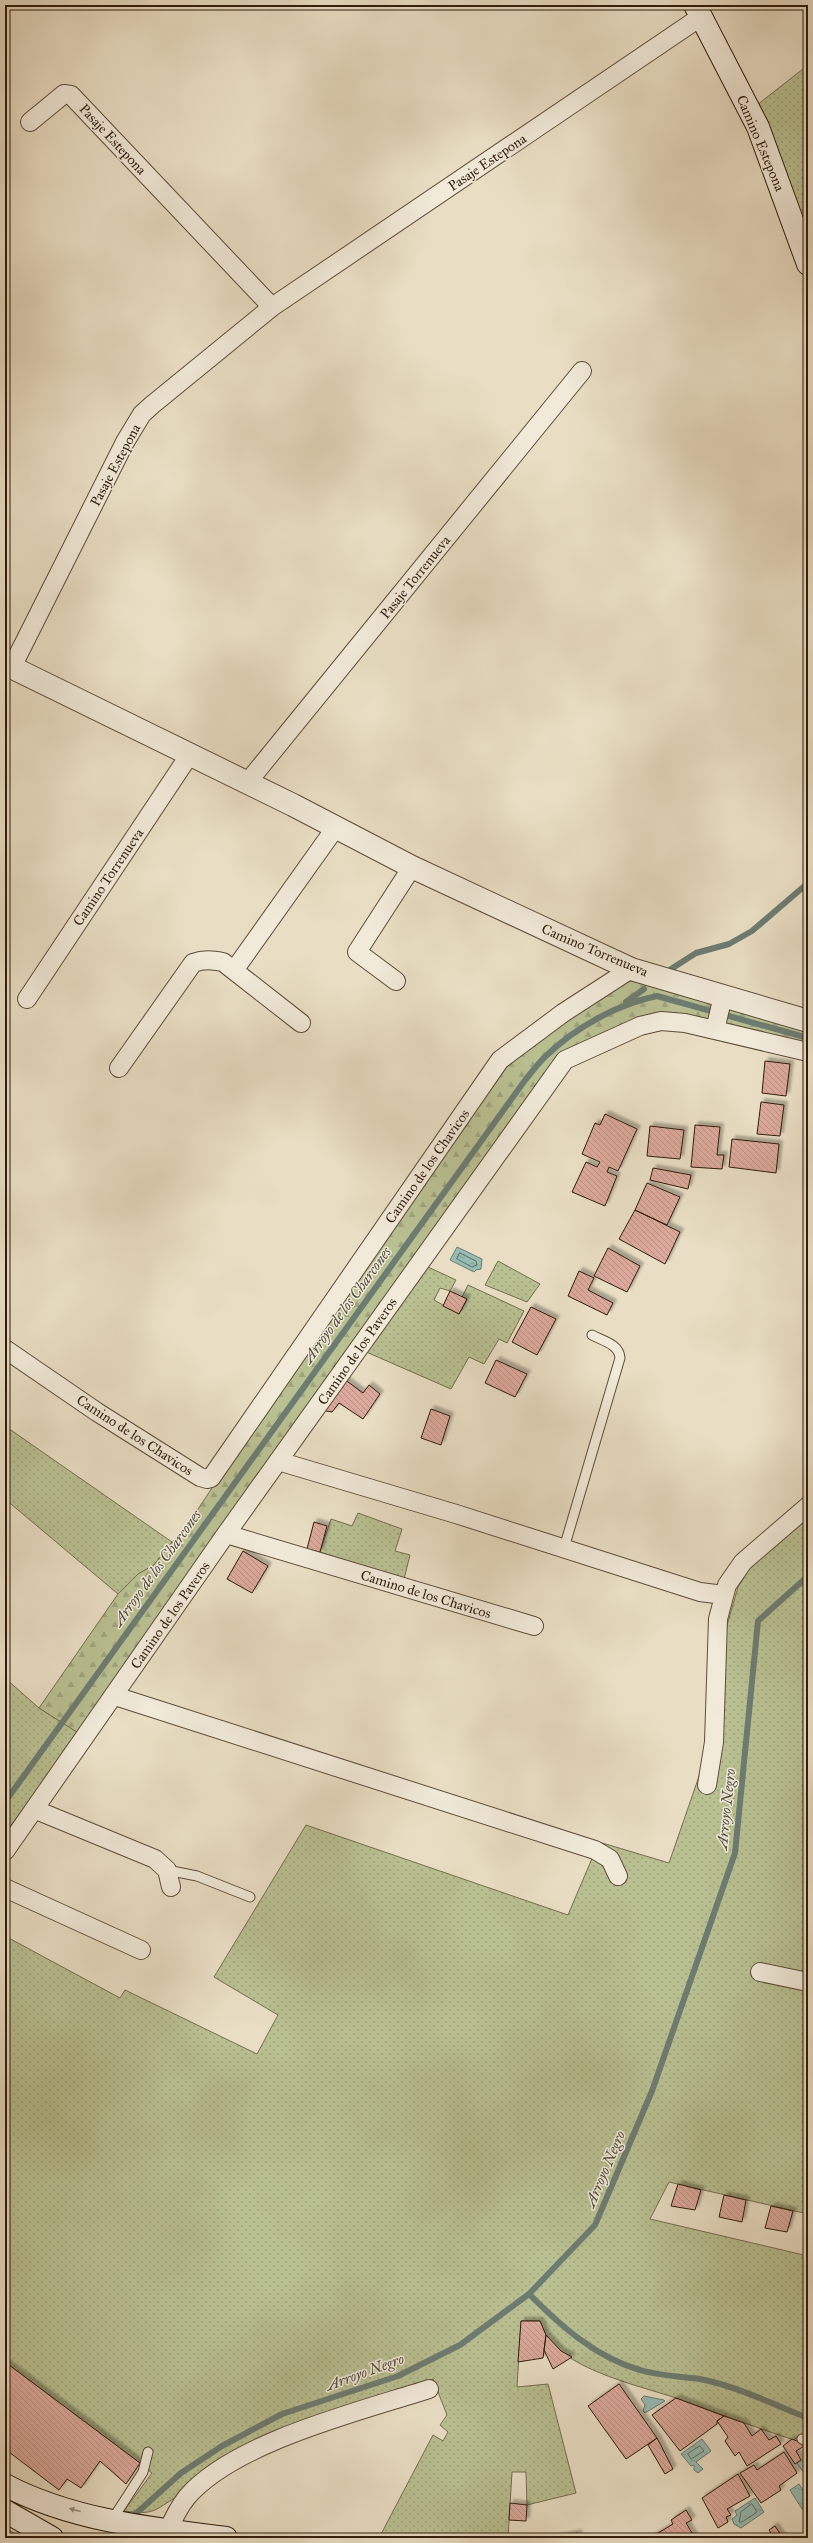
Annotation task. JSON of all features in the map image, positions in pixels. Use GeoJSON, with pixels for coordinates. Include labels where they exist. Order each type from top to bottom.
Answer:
{"type":"FeatureCollection","features":[{"type":"Feature","properties":{"kind":"street","name":"Camino Estepona"},"geometry":{"type":"LineString","coordinates":[[698,10],[758,128],[808,264]]}},
{"type":"Feature","properties":{"kind":"street","name":"Pasaje Estepona"},"geometry":{"type":"LineString","coordinates":[[8,665],[125,442],[142,414],[272,307],[698,10]]}},
{"type":"Feature","properties":{"kind":"street","name":"Pasaje Estepona"},"geometry":{"type":"LineString","coordinates":[[30,122],[64,94],[71,95],[272,307]]}},
{"type":"Feature","properties":{"kind":"street","name":"Pasaje Torrenueva"},"geometry":{"type":"LineString","coordinates":[[247,782],[582,371]]}},
{"type":"Feature","properties":{"kind":"street","name":"Camino Torrenueva"},"geometry":{"type":"LineString","coordinates":[[8,665],[247,782],[412,867],[630,969],[722,1000],[808,1020]]}},
{"type":"Feature","properties":{"kind":"street","name":"Camino Torrenueva"},"geometry":{"type":"LineString","coordinates":[[27,999],[190,754]]}},
{"type":"Feature","properties":{"kind":"street"},"geometry":{"type":"LineString","coordinates":[[235,969],[336,827]]}},
{"type":"Feature","properties":{"kind":"street"},"geometry":{"type":"LineString","coordinates":[[396,981],[356,952],[412,867]]}},
{"type":"Feature","properties":{"kind":"street"},"geometry":{"type":"LineString","coordinates":[[119,1068],[193,963],[208,959],[223,962],[235,969],[301,1023]]}},
{"type":"Feature","properties":{"kind":"street","name":"Camino de los Chavicos"},"geometry":{"type":"LineString","coordinates":[[5,1349],[97,1412],[194,1473],[204,1479],[211,1478],[500,1060],[563,1013],[630,969]]}},
{"type":"Feature","properties":{"kind":"street"},"geometry":{"type":"LineString","coordinates":[[716,1026],[722,1000]]}},
{"type":"Feature","properties":{"kind":"street","name":"Camino de los Paveros"},"geometry":{"type":"LineString","coordinates":[[5,1852],[36,1810],[226,1534],[565,1060],[604,1042],[657,1022],[716,1026],[808,1052]]}},
{"type":"Feature","properties":{"kind":"street"},"geometry":{"type":"LineString","coordinates":[[278,1461],[564,1548],[700,1592],[724,1595]]}},
{"type":"Feature","properties":{"kind":"street"},"geometry":{"type":"LineString","coordinates":[[707,1785],[714,1742],[718,1620],[724,1595],[732,1577],[743,1562],[808,1506]]}},
{"type":"Feature","properties":{"kind":"street","name":"Camino de los Chavicos"},"geometry":{"type":"LineString","coordinates":[[226,1534],[534,1626]]}},
{"type":"Feature","properties":{"kind":"street"},"geometry":{"type":"LineString","coordinates":[[115,1696],[595,1850],[610,1860],[618,1876]]}},
{"type":"Feature","properties":{"kind":"street"},"geometry":{"type":"LineString","coordinates":[[36,1810],[156,1859],[167,1870],[171,1887]]}},
{"type":"Feature","properties":{"kind":"street"},"geometry":{"type":"LineString","coordinates":[[5,1888],[141,1950]]}},
{"type":"Feature","properties":{"kind":"street"},"geometry":{"type":"LineString","coordinates":[[760,1972],[808,1982]]}},
{"type":"Feature","properties":{"kind":"street"},"geometry":{"type":"LineString","coordinates":[[159,2530],[187,2496],[222,2468],[245,2454],[302,2430],[429,2389]]}},
{"type":"Feature","properties":{"kind":"street"},"geometry":{"type":"LineString","coordinates":[[5,2485],[45,2503],[112,2520],[159,2530],[226,2538]]}},
{"type":"Feature","properties":{"kind":"street"},"geometry":{"type":"LineString","coordinates":[[5,2512],[52,2538]]}},
{"type":"Feature","properties":{"kind":"lane"},"geometry":{"type":"LineString","coordinates":[[564,1548],[620,1358],[620,1352],[615,1346],[592,1335]]}},
{"type":"Feature","properties":{"kind":"lane"},"geometry":{"type":"LineString","coordinates":[[167,1870],[197,1876],[250,1897]]}},
{"type":"Feature","properties":{"kind":"lane"},"geometry":{"type":"LineString","coordinates":[[112,2520],[143,2472],[148,2452]]}},
{"type":"Feature","properties":{"kind":"green space"},"geometry":{"type":"Polygon","coordinates":[[[808,65],[808,230],[757,105],[808,65]]]}},
{"type":"Feature","properties":{"kind":"green space"},"geometry":{"type":"Polygon","coordinates":[[[629,981],[648,983],[718,1002],[711,1025],[697,1022],[567,1052],[80,1734],[39,1708],[118,1594],[138,1574],[154,1565],[192,1518],[280,1386],[505,1067],[564,1020],[596,999],[629,981]]]}},
{"type":"Feature","properties":{"kind":"green space"},"geometry":{"type":"Polygon","coordinates":[[[727,1006],[808,1028],[808,1045],[722,1022],[727,1006]]]}},
{"type":"Feature","properties":{"kind":"green space"},"geometry":{"type":"Polygon","coordinates":[[[498,1261],[540,1284],[527,1302],[485,1285],[498,1261]]]}},
{"type":"Feature","properties":{"kind":"green space"},"geometry":{"type":"Polygon","coordinates":[[[428,1267],[456,1280],[450,1291],[440,1288],[434,1300],[459,1314],[467,1300],[462,1297],[468,1285],[524,1311],[507,1343],[499,1339],[484,1364],[469,1357],[451,1389],[364,1351],[428,1267]]]}},
{"type":"Feature","properties":{"kind":"green space"},"geometry":{"type":"Polygon","coordinates":[[[5,1426],[172,1542],[154,1565],[138,1574],[118,1594],[5,1499],[5,1426]]]}},
{"type":"Feature","properties":{"kind":"green space"},"geometry":{"type":"Polygon","coordinates":[[[358,1513],[402,1529],[395,1551],[410,1555],[404,1579],[320,1552],[331,1519],[352,1526],[358,1513]]]}},
{"type":"Feature","properties":{"kind":"green space"},"geometry":{"type":"Polygon","coordinates":[[[808,1517],[808,2214],[669,2182],[650,2219],[808,2256],[808,2438],[800,2435],[794,2440],[598,2372],[577,2362],[560,2351],[547,2337],[540,2321],[521,2321],[517,2387],[548,2384],[576,2493],[527,2505],[526,2472],[512,2472],[508,2538],[379,2538],[433,2435],[443,2441],[448,2432],[440,2425],[447,2415],[433,2379],[373,2400],[178,2496],[153,2511],[124,2511],[152,2473],[5,2362],[5,1936],[120,1998],[125,1990],[257,2054],[278,2015],[214,1977],[306,1825],[568,1915],[599,1842],[669,1863],[705,1759],[726,1629],[738,1587],[756,1559],[808,1517]]]}},
{"type":"Feature","properties":{"kind":"green space"},"geometry":{"type":"Polygon","coordinates":[[[5,1678],[39,1708],[80,1734],[5,1833],[5,1678]]]}},
{"type":"Feature","properties":{"kind":"green space"},"geometry":{"type":"Polygon","coordinates":[[[5,2527],[21,2538],[5,2538],[5,2527]]]}},
{"type":"Feature","properties":{"kind":"water"},"geometry":{"type":"Polygon","coordinates":[[[457,1247],[482,1259],[481,1269],[474,1272],[450,1260],[457,1247]]]}},
{"type":"Feature","properties":{"kind":"water"},"geometry":{"type":"Polygon","coordinates":[[[644,2396],[665,2401],[645,2413],[643,2411],[645,2405],[641,2399],[644,2396]]]}},
{"type":"Feature","properties":{"kind":"water"},"geometry":{"type":"Polygon","coordinates":[[[702,2439],[711,2451],[696,2462],[703,2469],[698,2473],[694,2470],[694,2465],[691,2466],[681,2454],[702,2439]]]}},
{"type":"Feature","properties":{"kind":"water"},"geometry":{"type":"Polygon","coordinates":[[[807,2456],[808,2458],[808,2479],[797,2463],[807,2456]]]}},
{"type":"Feature","properties":{"kind":"water"},"geometry":{"type":"Polygon","coordinates":[[[799,2484],[808,2498],[808,2510],[802,2509],[790,2490],[799,2484]]]}},
{"type":"Feature","properties":{"kind":"water"},"geometry":{"type":"Polygon","coordinates":[[[755,2498],[764,2512],[741,2528],[734,2524],[732,2519],[737,2515],[735,2511],[755,2498]]]}},
{"type":"Feature","properties":{"kind":"building"},"geometry":{"type":"Polygon","coordinates":[[[765,1061],[790,1064],[786,1096],[762,1093],[765,1061]]]}},
{"type":"Feature","properties":{"kind":"building"},"geometry":{"type":"Polygon","coordinates":[[[761,1102],[784,1105],[780,1136],[757,1134],[761,1102]]]}},
{"type":"Feature","properties":{"kind":"building"},"geometry":{"type":"Polygon","coordinates":[[[605,1114],[637,1129],[618,1171],[609,1167],[607,1172],[617,1176],[605,1206],[572,1192],[586,1162],[597,1167],[600,1162],[582,1154],[595,1123],[600,1125],[605,1114]]]}},
{"type":"Feature","properties":{"kind":"building"},"geometry":{"type":"Polygon","coordinates":[[[695,1125],[720,1127],[717,1155],[724,1155],[722,1169],[691,1167],[695,1125]]]}},
{"type":"Feature","properties":{"kind":"building"},"geometry":{"type":"Polygon","coordinates":[[[650,1126],[684,1130],[680,1159],[647,1156],[650,1126]]]}},
{"type":"Feature","properties":{"kind":"building"},"geometry":{"type":"Polygon","coordinates":[[[732,1139],[779,1144],[776,1173],[729,1167],[732,1139]]]}},
{"type":"Feature","properties":{"kind":"building"},"geometry":{"type":"Polygon","coordinates":[[[653,1168],[691,1175],[688,1189],[650,1180],[653,1168]]]}},
{"type":"Feature","properties":{"kind":"building"},"geometry":{"type":"Polygon","coordinates":[[[647,1183],[680,1197],[667,1225],[635,1210],[647,1183]]]}},
{"type":"Feature","properties":{"kind":"building"},"geometry":{"type":"Polygon","coordinates":[[[635,1210],[680,1232],[665,1264],[619,1239],[635,1210]]]}},
{"type":"Feature","properties":{"kind":"building"},"geometry":{"type":"Polygon","coordinates":[[[608,1248],[640,1266],[627,1292],[594,1276],[608,1248]]]}},
{"type":"Feature","properties":{"kind":"building"},"geometry":{"type":"Polygon","coordinates":[[[579,1271],[594,1278],[588,1290],[613,1303],[607,1315],[568,1296],[579,1271]]]}},
{"type":"Feature","properties":{"kind":"building"},"geometry":{"type":"Polygon","coordinates":[[[450,1291],[467,1299],[459,1314],[443,1306],[450,1291]]]}},
{"type":"Feature","properties":{"kind":"building"},"geometry":{"type":"Polygon","coordinates":[[[531,1307],[556,1319],[537,1355],[512,1342],[531,1307]]]}},
{"type":"Feature","properties":{"kind":"building"},"geometry":{"type":"Polygon","coordinates":[[[496,1360],[527,1374],[515,1397],[485,1383],[496,1360]]]}},
{"type":"Feature","properties":{"kind":"building"},"geometry":{"type":"Polygon","coordinates":[[[344,1379],[363,1393],[369,1385],[380,1394],[363,1419],[339,1403],[332,1412],[321,1410],[344,1379]]]}},
{"type":"Feature","properties":{"kind":"building"},"geometry":{"type":"Polygon","coordinates":[[[431,1409],[450,1416],[441,1445],[421,1438],[431,1409]]]}},
{"type":"Feature","properties":{"kind":"building"},"geometry":{"type":"Polygon","coordinates":[[[314,1522],[327,1526],[320,1552],[307,1549],[314,1522]]]}},
{"type":"Feature","properties":{"kind":"building"},"geometry":{"type":"Polygon","coordinates":[[[243,1551],[268,1566],[252,1593],[227,1579],[243,1551]]]}},
{"type":"Feature","properties":{"kind":"building"},"geometry":{"type":"Polygon","coordinates":[[[678,2184],[701,2190],[695,2210],[671,2206],[678,2184]]]}},
{"type":"Feature","properties":{"kind":"building"},"geometry":{"type":"Polygon","coordinates":[[[724,2195],[746,2200],[742,2222],[719,2217],[724,2195]]]}},
{"type":"Feature","properties":{"kind":"building"},"geometry":{"type":"Polygon","coordinates":[[[771,2206],[793,2211],[787,2232],[765,2228],[771,2206]]]}},
{"type":"Feature","properties":{"kind":"building"},"geometry":{"type":"Polygon","coordinates":[[[521,2321],[540,2321],[546,2335],[543,2358],[518,2362],[521,2321]]]}},
{"type":"Feature","properties":{"kind":"building"},"geometry":{"type":"Polygon","coordinates":[[[546,2335],[561,2351],[572,2357],[553,2369],[544,2350],[546,2335]]]}},
{"type":"Feature","properties":{"kind":"building"},"geometry":{"type":"Polygon","coordinates":[[[5,2362],[140,2463],[126,2484],[100,2461],[81,2488],[67,2479],[59,2490],[5,2449],[5,2362]]]}},
{"type":"Feature","properties":{"kind":"building"},"geometry":{"type":"Polygon","coordinates":[[[619,2384],[657,2438],[626,2459],[588,2406],[619,2384]]]}},
{"type":"Feature","properties":{"kind":"building"},"geometry":{"type":"Polygon","coordinates":[[[676,2398],[724,2416],[717,2421],[717,2424],[680,2451],[652,2415],[676,2398]]]}},
{"type":"Feature","properties":{"kind":"building"},"geometry":{"type":"Polygon","coordinates":[[[724,2416],[744,2423],[752,2436],[761,2429],[769,2440],[776,2436],[781,2444],[747,2466],[739,2452],[735,2456],[725,2441],[728,2437],[717,2421],[724,2416]]]}},
{"type":"Feature","properties":{"kind":"building"},"geometry":{"type":"Polygon","coordinates":[[[657,2438],[673,2469],[665,2474],[648,2445],[657,2438]]]}},
{"type":"Feature","properties":{"kind":"building"},"geometry":{"type":"Polygon","coordinates":[[[792,2439],[806,2445],[796,2451],[801,2460],[795,2464],[783,2446],[792,2439]]]}},
{"type":"Feature","properties":{"kind":"building"},"geometry":{"type":"Polygon","coordinates":[[[784,2452],[797,2473],[779,2486],[781,2490],[761,2503],[740,2473],[754,2465],[757,2470],[784,2452]]]}},
{"type":"Feature","properties":{"kind":"building"},"geometry":{"type":"Polygon","coordinates":[[[738,2474],[750,2496],[727,2509],[731,2515],[726,2517],[728,2522],[718,2528],[702,2498],[738,2474]]]}},
{"type":"Feature","properties":{"kind":"building"},"geometry":{"type":"Polygon","coordinates":[[[510,2503],[527,2505],[526,2521],[509,2520],[510,2503]]]}},
{"type":"Feature","properties":{"kind":"building"},"geometry":{"type":"Polygon","coordinates":[[[686,2510],[692,2520],[686,2523],[695,2538],[650,2538],[673,2524],[671,2520],[686,2510]]]}},
{"type":"Feature","properties":{"kind":"building"},"geometry":{"type":"Polygon","coordinates":[[[775,2526],[783,2538],[774,2538],[769,2530],[775,2526]]]}},
{"type":"Feature","properties":{"kind":"building"},"geometry":{"type":"Polygon","coordinates":[[[578,2533],[579,2538],[553,2538],[578,2533]]]}},
{"type":"Feature","properties":{"kind":"waterway"},"geometry":{"type":"LineString","coordinates":[[671,969],[696,953],[729,944],[752,931],[808,883]]}},
{"type":"Feature","properties":{"kind":"waterway"},"geometry":{"type":"LineString","coordinates":[[626,1002],[644,989]]}},
{"type":"Feature","properties":{"kind":"waterway","name":"Arroyo de los Charcones"},"geometry":{"type":"LineString","coordinates":[[5,1802],[523,1083],[544,1058],[571,1035],[598,1018],[627,1005],[657,996],[808,1038]]}},
{"type":"Feature","properties":{"kind":"waterway","name":"Arroyo Negro"},"geometry":{"type":"LineString","coordinates":[[130,2519],[181,2473],[222,2446],[282,2414],[398,2376],[460,2345],[529,2294],[595,2225],[652,2091],[735,1853],[758,1621],[808,1576]]}},
{"type":"Feature","properties":{"kind":"waterway"},"geometry":{"type":"LineString","coordinates":[[529,2294],[566,2329],[608,2357],[640,2370],[655,2374],[714,2382],[754,2396],[808,2418]]}},
{"type":"Feature","properties":{"kind":"waterway","name":"Arroyo Negro"},"geometry":{"type":"LineString","coordinates":[[110,2538],[120,2528]]}}]}
